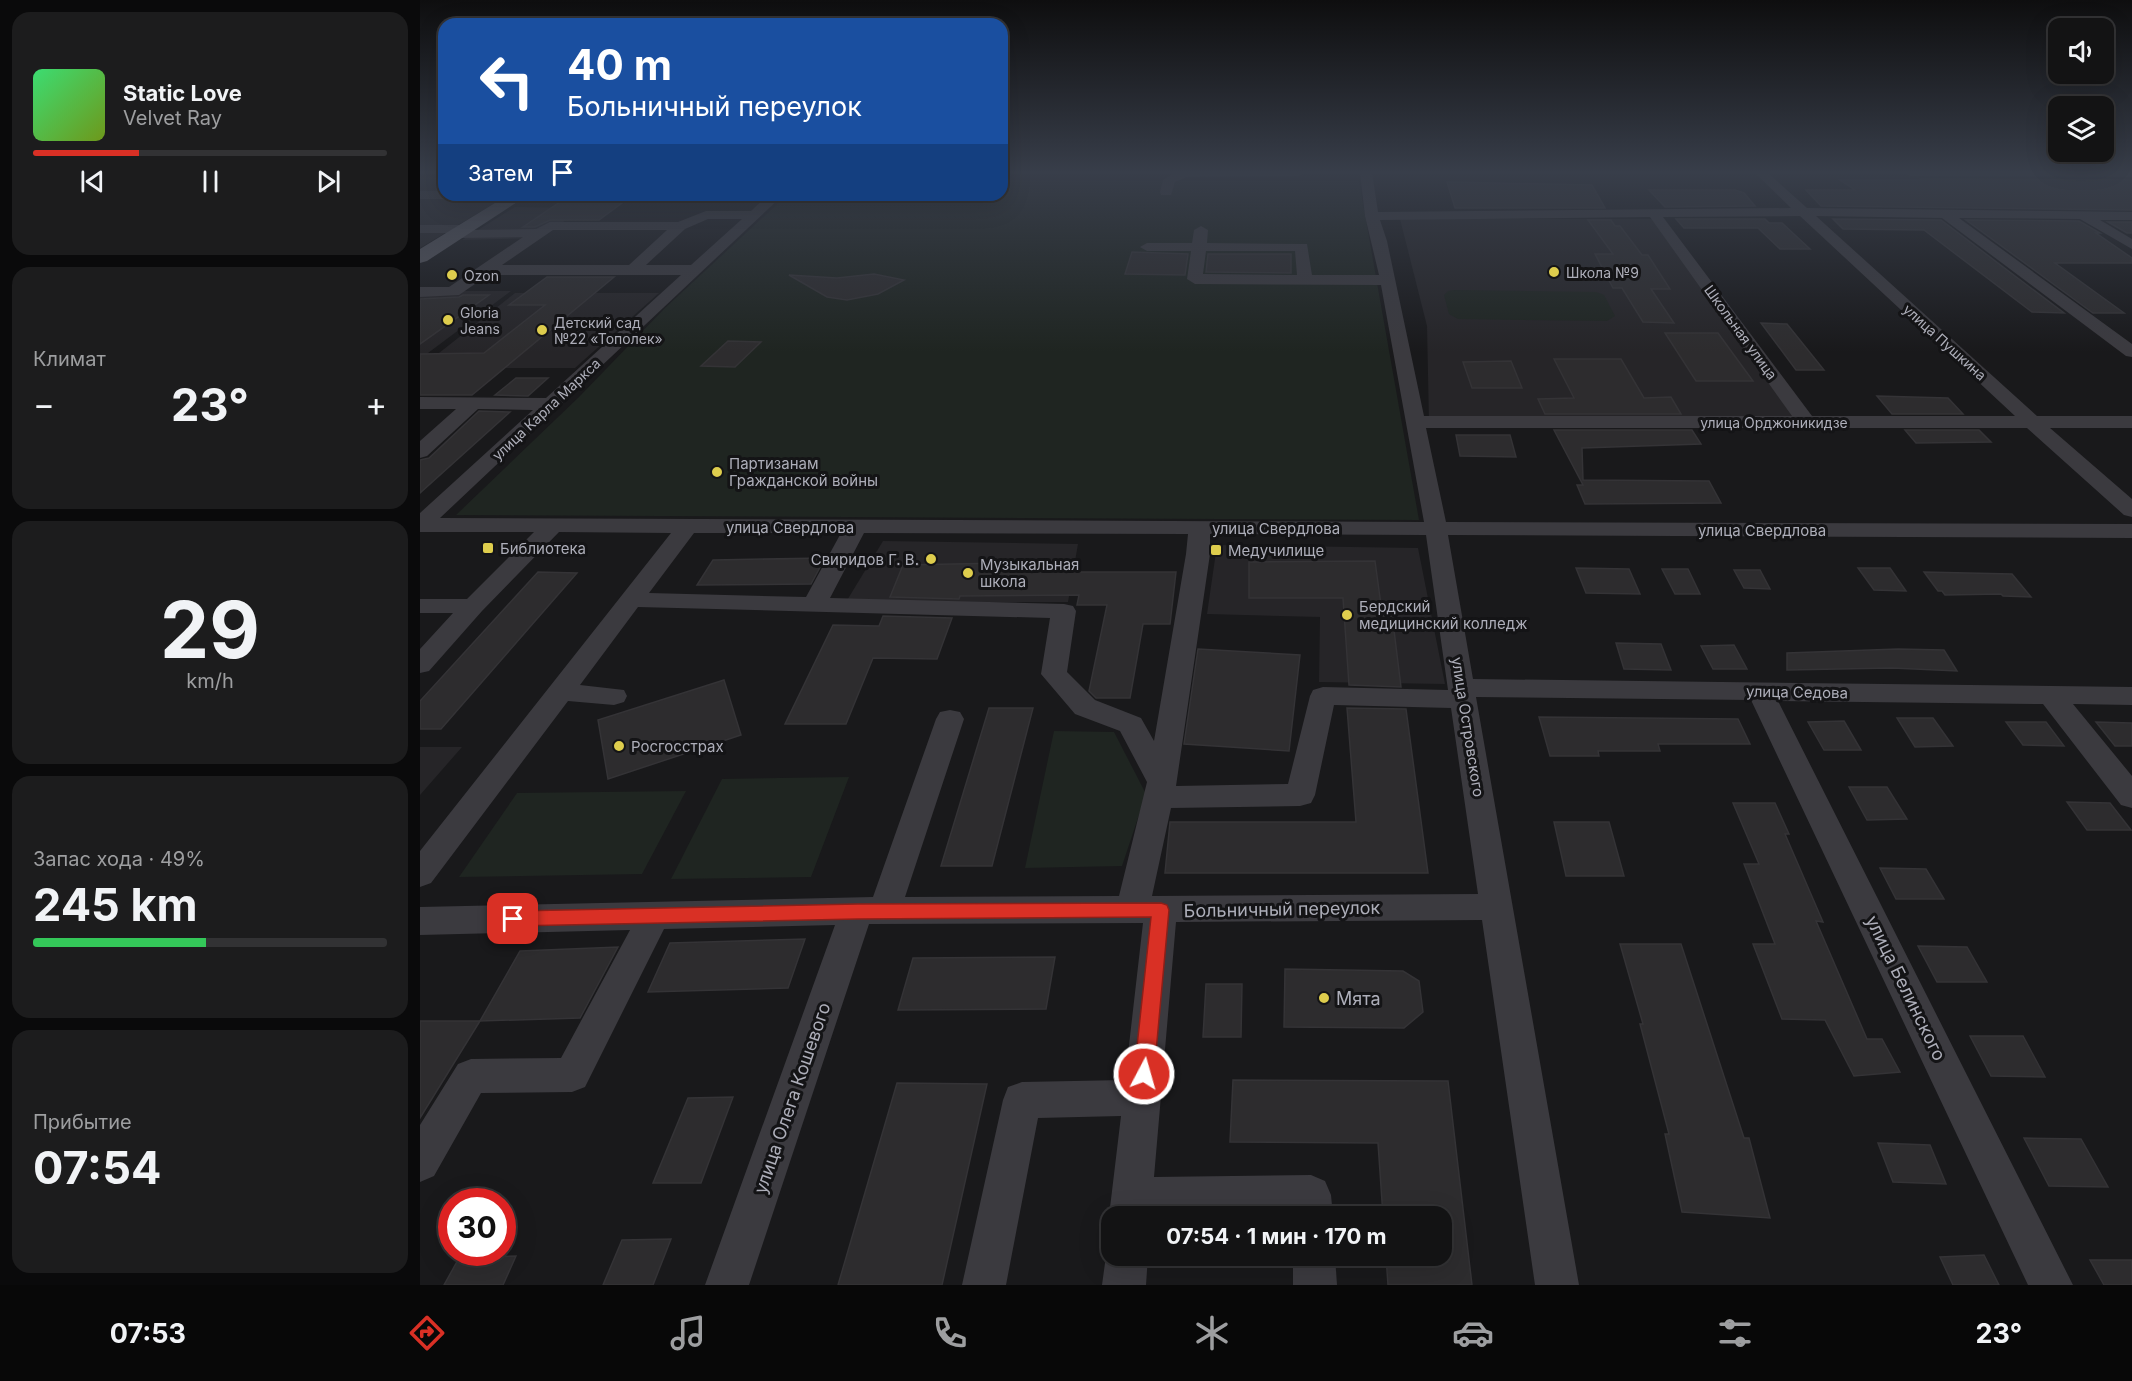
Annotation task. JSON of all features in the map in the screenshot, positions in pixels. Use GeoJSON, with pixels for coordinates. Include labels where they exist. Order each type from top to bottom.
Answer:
{"type":"FeatureCollection","features":[{"type":"Feature","properties":{"kind":"main road"},"geometry":{"type":"LineString","coordinates":[[420,257],[461,232]]}},
{"type":"Feature","properties":{"kind":"street"},"geometry":{"type":"LineString","coordinates":[[461,232],[539,233]]}},
{"type":"Feature","properties":{"kind":"street"},"geometry":{"type":"LineString","coordinates":[[633,270],[674,232]]}},
{"type":"Feature","properties":{"kind":"street","name":"улица Карла Маркса"},"geometry":{"type":"LineString","coordinates":[[420,525],[737,232]]}},
{"type":"Feature","properties":{"kind":"street"},"geometry":{"type":"LineString","coordinates":[[1201,232],[1195,279],[1387,280]]}},
{"type":"Feature","properties":{"kind":"street"},"geometry":{"type":"LineString","coordinates":[[1292,232],[1293,247]]}},
{"type":"Feature","properties":{"kind":"street","name":"улица Островского"},"geometry":{"type":"LineString","coordinates":[[1376,232],[1437,529],[1557,1285]]}},
{"type":"Feature","properties":{"kind":"street","name":"Школьная улица"},"geometry":{"type":"LineString","coordinates":[[1667,232],[1806,422]]}},
{"type":"Feature","properties":{"kind":"street","name":"улица Пушкина"},"geometry":{"type":"LineString","coordinates":[[1824,232],[2132,510]]}},
{"type":"Feature","properties":{"kind":"street"},"geometry":{"type":"LineString","coordinates":[[1969,232],[2132,352]]}},
{"type":"Feature","properties":{"kind":"street"},"geometry":{"type":"LineString","coordinates":[[2110,232],[2132,245]]}},
{"type":"Feature","properties":{"kind":"street"},"geometry":{"type":"LineString","coordinates":[[420,292],[453,292],[539,233]]}},
{"type":"Feature","properties":{"kind":"street"},"geometry":{"type":"LineString","coordinates":[[1147,248],[1302,247],[1305,280]]}},
{"type":"Feature","properties":{"kind":"street"},"geometry":{"type":"LineString","coordinates":[[486,270],[696,270]]}},
{"type":"Feature","properties":{"kind":"street"},"geometry":{"type":"LineString","coordinates":[[420,403],[552,404]]}},
{"type":"Feature","properties":{"kind":"street"},"geometry":{"type":"LineString","coordinates":[[420,452],[474,403]]}},
{"type":"Feature","properties":{"kind":"street","name":"улица Орджоникидзе"},"geometry":{"type":"LineString","coordinates":[[1416,422],[2132,422]]}},
{"type":"Feature","properties":{"kind":"street","name":"улица Свердлова"},"geometry":{"type":"LineString","coordinates":[[420,525],[2132,531]]}},
{"type":"Feature","properties":{"kind":"street"},"geometry":{"type":"LineString","coordinates":[[420,665],[473,606],[553,526]]}},
{"type":"Feature","properties":{"kind":"street"},"geometry":{"type":"LineString","coordinates":[[420,874],[688,526]]}},
{"type":"Feature","properties":{"kind":"street"},"geometry":{"type":"LineString","coordinates":[[814,606],[856,527]]}},
{"type":"Feature","properties":{"kind":"street"},"geometry":{"type":"LineString","coordinates":[[1131,1206],[1142,1098],[1146,910],[1160,789],[1198,554],[1199,528]]}},
{"type":"Feature","properties":{"kind":"street"},"geometry":{"type":"LineString","coordinates":[[631,600],[1064,611],[1054,674],[1084,707],[1131,725],[1160,789]]}},
{"type":"Feature","properties":{"kind":"street"},"geometry":{"type":"LineString","coordinates":[[420,606],[473,606]]}},
{"type":"Feature","properties":{"kind":"street","name":"улица Седова"},"geometry":{"type":"LineString","coordinates":[[1160,789],[1300,795],[1323,696],[1760,691],[2132,696]]}},
{"type":"Feature","properties":{"kind":"street","name":"улица Белинского"},"geometry":{"type":"LineString","coordinates":[[1760,691],[2051,1285]]}},
{"type":"Feature","properties":{"kind":"street"},"geometry":{"type":"LineString","coordinates":[[560,692],[614,696]]}},
{"type":"Feature","properties":{"kind":"street"},"geometry":{"type":"LineString","coordinates":[[2051,695],[2132,797]]}},
{"type":"Feature","properties":{"kind":"street","name":"улица Олега Кошевого"},"geometry":{"type":"LineString","coordinates":[[727,1285],[870,911],[950,719]]}},
{"type":"Feature","properties":{"kind":"street","name":"Больничный переулок"},"geometry":{"type":"LineString","coordinates":[[420,921],[870,911],[1497,907]]}},
{"type":"Feature","properties":{"kind":"street"},"geometry":{"type":"LineString","coordinates":[[420,1162],[471,1076],[572,1075],[654,916]]}},
{"type":"Feature","properties":{"kind":"street"},"geometry":{"type":"LineString","coordinates":[[984,1285],[1022,1100],[1142,1098]]}},
{"type":"Feature","properties":{"kind":"street"},"geometry":{"type":"LineString","coordinates":[[1146,1206],[1311,1195],[1312,1206]]}},
{"type":"Feature","properties":{"kind":"street"},"geometry":{"type":"LineString","coordinates":[[1124,1285],[1126,1266]]}},
{"type":"Feature","properties":{"kind":"street"},"geometry":{"type":"LineString","coordinates":[[1314,1266],[1315,1285]]}},
{"type":"Feature","properties":{"kind":"shaded area"},"geometry":{"type":"Polygon","coordinates":[[[420,232],[447,232],[420,248],[420,232]]]}},
{"type":"Feature","properties":{"kind":"shaded area"},"geometry":{"type":"Polygon","coordinates":[[[475,232],[548,232],[539,238],[462,240],[475,232]]]}},
{"type":"Feature","properties":{"kind":"shaded area"},"geometry":{"type":"Polygon","coordinates":[[[747,232],[1368,232],[1419,520],[456,515],[579,397],[665,308],[747,232]]]}},
{"type":"Feature","properties":{"kind":"shaded area"},"geometry":{"type":"Polygon","coordinates":[[[1403,232],[1664,232],[1802,423],[1429,423],[1427,326],[1403,232]]]}},
{"type":"Feature","properties":{"kind":"shaded area"},"geometry":{"type":"Polygon","coordinates":[[[1454,290],[1596,292],[1604,295],[1615,316],[1607,321],[1458,319],[1449,314],[1444,295],[1454,290]]]}},
{"type":"Feature","properties":{"kind":"shaded area"},"geometry":{"type":"Polygon","coordinates":[[[420,291],[511,291],[420,359],[420,291]]]}},
{"type":"Feature","properties":{"kind":"shaded area","name":"Детский сад №22 «Тополек»"},"geometry":{"type":"Polygon","coordinates":[[[515,293],[659,293],[575,368],[420,368],[515,293]]]}},
{"type":"Feature","properties":{"kind":"shaded area","name":"Музыкальная школа"},"geometry":{"type":"Polygon","coordinates":[[[883,541],[1078,544],[1068,602],[846,602],[883,541]]]}},
{"type":"Feature","properties":{"kind":"shaded area","name":"Бердский медицинский колледж"},"geometry":{"type":"Polygon","coordinates":[[[1217,545],[1418,548],[1445,684],[1319,682],[1320,617],[1207,614],[1217,545]]]}},
{"type":"Feature","properties":{"kind":"shaded area"},"geometry":{"type":"Polygon","coordinates":[[[1054,731],[1114,732],[1146,794],[1122,866],[1025,868],[1054,731]]]}},
{"type":"Feature","properties":{"kind":"shaded area"},"geometry":{"type":"Polygon","coordinates":[[[420,747],[462,747],[420,795],[420,747]]]}},
{"type":"Feature","properties":{"kind":"shaded area"},"geometry":{"type":"Polygon","coordinates":[[[849,777],[811,877],[671,879],[722,779],[849,777]]]}},
{"type":"Feature","properties":{"kind":"shaded area"},"geometry":{"type":"Polygon","coordinates":[[[686,791],[642,874],[459,877],[517,793],[686,791]]]}},
{"type":"Feature","properties":{"kind":"building"},"geometry":{"type":"Polygon","coordinates":[[[1597,232],[1625,232],[1642,255],[1648,255],[1670,289],[1651,289],[1674,323],[1643,322],[1622,288],[1613,288],[1595,254],[1613,254],[1597,232]]]}},
{"type":"Feature","properties":{"kind":"building"},"geometry":{"type":"Polygon","coordinates":[[[1762,232],[1792,232],[1810,249],[1780,249],[1762,232]]]}},
{"type":"Feature","properties":{"kind":"building"},"geometry":{"type":"Polygon","coordinates":[[[1927,232],[1957,232],[2064,313],[2032,312],[1927,232]]]}},
{"type":"Feature","properties":{"kind":"building"},"geometry":{"type":"Polygon","coordinates":[[[1982,232],[2100,233],[2096,233],[2132,258],[2132,263],[2055,263],[2124,313],[2093,313],[1982,232]]]}},
{"type":"Feature","properties":{"kind":"building"},"geometry":{"type":"Polygon","coordinates":[[[1132,252],[1188,254],[1185,275],[1125,274],[1132,252]]]}},
{"type":"Feature","properties":{"kind":"building"},"geometry":{"type":"Polygon","coordinates":[[[1208,254],[1291,254],[1291,273],[1206,272],[1208,254]]]}},
{"type":"Feature","properties":{"kind":"building"},"geometry":{"type":"Polygon","coordinates":[[[874,274],[904,280],[878,294],[847,300],[827,297],[789,275],[837,278],[874,274]]]}},
{"type":"Feature","properties":{"kind":"building"},"geometry":{"type":"Polygon","coordinates":[[[547,277],[614,277],[472,395],[420,395],[420,354],[484,353],[545,305],[509,305],[547,277]]]}},
{"type":"Feature","properties":{"kind":"building"},"geometry":{"type":"Polygon","coordinates":[[[489,295],[420,344],[420,299],[489,295]]]}},
{"type":"Feature","properties":{"kind":"building"},"geometry":{"type":"Polygon","coordinates":[[[1761,323],[1787,324],[1824,370],[1796,370],[1761,323]]]}},
{"type":"Feature","properties":{"kind":"building"},"geometry":{"type":"Polygon","coordinates":[[[1665,333],[1718,333],[1753,381],[1696,381],[1665,333]]]}},
{"type":"Feature","properties":{"kind":"building"},"geometry":{"type":"Polygon","coordinates":[[[728,341],[761,342],[735,367],[701,366],[728,341]]]}},
{"type":"Feature","properties":{"kind":"building"},"geometry":{"type":"Polygon","coordinates":[[[1554,359],[1621,359],[1644,398],[1671,397],[1681,414],[1545,414],[1538,399],[1574,398],[1554,359]]]}},
{"type":"Feature","properties":{"kind":"building"},"geometry":{"type":"Polygon","coordinates":[[[1511,361],[1522,388],[1472,388],[1463,362],[1511,361]]]}},
{"type":"Feature","properties":{"kind":"building"},"geometry":{"type":"Polygon","coordinates":[[[516,378],[548,378],[528,396],[495,395],[516,378]]]}},
{"type":"Feature","properties":{"kind":"building"},"geometry":{"type":"Polygon","coordinates":[[[1877,396],[1948,398],[1963,414],[1892,414],[1877,396]]]}},
{"type":"Feature","properties":{"kind":"building"},"geometry":{"type":"Polygon","coordinates":[[[479,411],[510,412],[420,493],[420,460],[429,458],[479,411]]]}},
{"type":"Feature","properties":{"kind":"building"},"geometry":{"type":"Polygon","coordinates":[[[1554,430],[1692,430],[1701,444],[1582,448],[1583,480],[1709,481],[1721,503],[1585,504],[1577,485],[1583,485],[1554,430]]]}},
{"type":"Feature","properties":{"kind":"building"},"geometry":{"type":"Polygon","coordinates":[[[1905,430],[1979,430],[1991,442],[1916,443],[1905,430]]]}},
{"type":"Feature","properties":{"kind":"building"},"geometry":{"type":"Polygon","coordinates":[[[1456,435],[1510,435],[1516,457],[1460,456],[1456,435]]]}},
{"type":"Feature","properties":{"kind":"building"},"geometry":{"type":"Polygon","coordinates":[[[825,558],[811,584],[697,585],[713,560],[825,558]]]}},
{"type":"Feature","properties":{"kind":"building"},"geometry":{"type":"Polygon","coordinates":[[[1375,561],[1381,605],[1391,606],[1401,687],[1349,685],[1343,598],[1249,598],[1249,562],[1375,561]]]}},
{"type":"Feature","properties":{"kind":"building"},"geometry":{"type":"Polygon","coordinates":[[[1054,562],[1052,572],[1176,572],[1170,624],[1143,624],[1130,698],[1096,698],[1089,691],[1107,605],[1077,605],[1079,595],[960,596],[959,599],[890,597],[903,565],[1054,562]]]}},
{"type":"Feature","properties":{"kind":"building"},"geometry":{"type":"Polygon","coordinates":[[[1576,568],[1629,569],[1640,594],[1586,593],[1576,568]]]}},
{"type":"Feature","properties":{"kind":"building"},"geometry":{"type":"Polygon","coordinates":[[[1858,568],[1890,568],[1906,591],[1874,590],[1858,568]]]}},
{"type":"Feature","properties":{"kind":"building"},"geometry":{"type":"Polygon","coordinates":[[[1662,569],[1688,569],[1700,594],[1675,594],[1662,569]]]}},
{"type":"Feature","properties":{"kind":"building"},"geometry":{"type":"Polygon","coordinates":[[[1734,570],[1760,570],[1770,589],[1744,588],[1734,570]]]}},
{"type":"Feature","properties":{"kind":"building"},"geometry":{"type":"Polygon","coordinates":[[[538,572],[577,573],[441,729],[420,729],[420,701],[538,572]]]}},
{"type":"Feature","properties":{"kind":"building"},"geometry":{"type":"Polygon","coordinates":[[[1924,572],[2012,574],[2031,597],[2001,594],[1945,595],[1942,591],[1938,591],[1924,572]]]}},
{"type":"Feature","properties":{"kind":"building"},"geometry":{"type":"Polygon","coordinates":[[[883,616],[952,618],[937,659],[873,658],[846,724],[785,724],[833,625],[879,626],[883,616]]]}},
{"type":"Feature","properties":{"kind":"building"},"geometry":{"type":"Polygon","coordinates":[[[1616,643],[1661,644],[1671,670],[1624,669],[1616,643]]]}},
{"type":"Feature","properties":{"kind":"building"},"geometry":{"type":"Polygon","coordinates":[[[1734,645],[1747,669],[1713,669],[1701,646],[1734,645]]]}},
{"type":"Feature","properties":{"kind":"building"},"geometry":{"type":"Polygon","coordinates":[[[1198,649],[1300,655],[1289,751],[1184,744],[1198,649]]]}},
{"type":"Feature","properties":{"kind":"building"},"geometry":{"type":"Polygon","coordinates":[[[1898,649],[1944,650],[1957,671],[1892,668],[1787,670],[1787,653],[1898,649]]]}},
{"type":"Feature","properties":{"kind":"building"},"geometry":{"type":"Polygon","coordinates":[[[724,680],[741,735],[608,779],[598,720],[724,680]]]}},
{"type":"Feature","properties":{"kind":"building"},"geometry":{"type":"Polygon","coordinates":[[[989,708],[1033,708],[992,866],[941,866],[989,708]]]}},
{"type":"Feature","properties":{"kind":"building"},"geometry":{"type":"Polygon","coordinates":[[[1347,708],[1406,709],[1428,873],[1165,873],[1170,822],[1356,822],[1347,708]]]}},
{"type":"Feature","properties":{"kind":"building"},"geometry":{"type":"Polygon","coordinates":[[[1539,717],[1738,719],[1750,744],[1658,744],[1660,751],[1598,751],[1599,756],[1550,756],[1539,717]]]}},
{"type":"Feature","properties":{"kind":"building"},"geometry":{"type":"Polygon","coordinates":[[[1897,718],[1933,718],[1953,746],[1915,747],[1897,718]]]}},
{"type":"Feature","properties":{"kind":"building"},"geometry":{"type":"Polygon","coordinates":[[[1844,721],[1861,750],[1824,750],[1808,722],[1844,721]]]}},
{"type":"Feature","properties":{"kind":"building"},"geometry":{"type":"Polygon","coordinates":[[[2006,722],[2046,722],[2064,746],[2023,745],[2006,722]]]}},
{"type":"Feature","properties":{"kind":"building"},"geometry":{"type":"Polygon","coordinates":[[[2096,722],[2132,723],[2132,746],[2115,746],[2096,722]]]}},
{"type":"Feature","properties":{"kind":"building"},"geometry":{"type":"Polygon","coordinates":[[[1849,787],[1887,787],[1907,819],[1867,820],[1849,787]]]}},
{"type":"Feature","properties":{"kind":"building"},"geometry":{"type":"Polygon","coordinates":[[[2067,802],[2110,803],[2131,830],[2087,830],[2067,802]]]}},
{"type":"Feature","properties":{"kind":"building"},"geometry":{"type":"Polygon","coordinates":[[[1733,803],[1775,803],[1789,834],[1785,834],[1823,922],[1816,921],[1867,1039],[1882,1039],[1900,1072],[1854,1076],[1825,1020],[1782,1019],[1753,944],[1775,944],[1744,864],[1759,864],[1733,803]]]}},
{"type":"Feature","properties":{"kind":"building"},"geometry":{"type":"Polygon","coordinates":[[[1554,822],[1609,822],[1624,876],[1566,876],[1554,822]]]}},
{"type":"Feature","properties":{"kind":"building"},"geometry":{"type":"Polygon","coordinates":[[[1880,868],[1926,869],[1944,899],[1896,899],[1880,868]]]}},
{"type":"Feature","properties":{"kind":"building"},"geometry":{"type":"Polygon","coordinates":[[[805,939],[788,988],[648,992],[670,943],[805,939]]]}},
{"type":"Feature","properties":{"kind":"building"},"geometry":{"type":"Polygon","coordinates":[[[1620,944],[1681,944],[1744,1138],[1749,1138],[1770,1218],[1682,1212],[1665,1134],[1669,1134],[1640,1024],[1643,1024],[1620,944]]]}},
{"type":"Feature","properties":{"kind":"building"},"geometry":{"type":"Polygon","coordinates":[[[1918,946],[1967,947],[1987,982],[1937,982],[1918,946]]]}},
{"type":"Feature","properties":{"kind":"building"},"geometry":{"type":"Polygon","coordinates":[[[618,947],[580,1018],[480,1021],[520,951],[618,947]]]}},
{"type":"Feature","properties":{"kind":"building"},"geometry":{"type":"Polygon","coordinates":[[[1055,957],[1046,1009],[898,1010],[913,958],[1055,957]]]}},
{"type":"Feature","properties":{"kind":"building"},"geometry":{"type":"Polygon","coordinates":[[[1285,969],[1403,971],[1419,981],[1423,1012],[1404,1028],[1284,1027],[1285,969]]]}},
{"type":"Feature","properties":{"kind":"building"},"geometry":{"type":"Polygon","coordinates":[[[1206,984],[1242,984],[1241,1037],[1203,1037],[1206,984]]]}},
{"type":"Feature","properties":{"kind":"building"},"geometry":{"type":"Polygon","coordinates":[[[420,1021],[480,1021],[420,1118],[420,1021]]]}},
{"type":"Feature","properties":{"kind":"building"},"geometry":{"type":"Polygon","coordinates":[[[1970,1036],[2023,1036],[2045,1077],[1991,1076],[1970,1036]]]}},
{"type":"Feature","properties":{"kind":"building"},"geometry":{"type":"Polygon","coordinates":[[[1233,1080],[1448,1081],[1472,1285],[1388,1285],[1387,1266],[1452,1266],[1452,1206],[1382,1206],[1378,1143],[1230,1142],[1233,1080]]]}},
{"type":"Feature","properties":{"kind":"building"},"geometry":{"type":"Polygon","coordinates":[[[897,1083],[987,1084],[942,1285],[838,1285],[897,1083]]]}},
{"type":"Feature","properties":{"kind":"building"},"geometry":{"type":"Polygon","coordinates":[[[733,1097],[701,1183],[653,1183],[688,1098],[733,1097]]]}},
{"type":"Feature","properties":{"kind":"building"},"geometry":{"type":"Polygon","coordinates":[[[2024,1138],[2081,1139],[2108,1187],[2049,1186],[2024,1138]]]}},
{"type":"Feature","properties":{"kind":"building"},"geometry":{"type":"Polygon","coordinates":[[[1878,1143],[1930,1145],[1946,1184],[1893,1182],[1878,1143]]]}},
{"type":"Feature","properties":{"kind":"building"},"geometry":{"type":"Polygon","coordinates":[[[671,1239],[653,1285],[603,1285],[622,1240],[671,1239]]]}},
{"type":"Feature","properties":{"kind":"building"},"geometry":{"type":"Polygon","coordinates":[[[1984,1255],[1999,1285],[1953,1285],[1940,1257],[1984,1255]]]}},
{"type":"Feature","properties":{"kind":"building"},"geometry":{"type":"Polygon","coordinates":[[[2090,1260],[2132,1260],[2132,1285],[2104,1285],[2090,1260]]]}},
{"type":"Feature","properties":{"kind":"building"},"geometry":{"type":"Polygon","coordinates":[[[455,1266],[512,1266],[503,1285],[444,1285],[455,1266]]]}},
{"type":"Feature","properties":{"kind":"place","name":"Школа №9"},"geometry":{"type":"Point","coordinates":[1554,272]}},
{"type":"Feature","properties":{"kind":"place","name":"Ozon"},"geometry":{"type":"Point","coordinates":[452,275]}},
{"type":"Feature","properties":{"kind":"place","name":"Gloria Jeans"},"geometry":{"type":"Point","coordinates":[448,320]}},
{"type":"Feature","properties":{"kind":"place","name":"Детский сад №22 «Тополек»"},"geometry":{"type":"Point","coordinates":[542,330]}},
{"type":"Feature","properties":{"kind":"place","name":"Партизанам Гражданской войны"},"geometry":{"type":"Point","coordinates":[717,472]}},
{"type":"Feature","properties":{"kind":"place","name":"Библиотека"},"geometry":{"type":"Point","coordinates":[488,548]}},
{"type":"Feature","properties":{"kind":"place","name":"Медучилище"},"geometry":{"type":"Point","coordinates":[1216,550]}},
{"type":"Feature","properties":{"kind":"place","name":"Свиридов Г. В."},"geometry":{"type":"Point","coordinates":[931,559]}},
{"type":"Feature","properties":{"kind":"place","name":"Музыкальная школа"},"geometry":{"type":"Point","coordinates":[968,573]}},
{"type":"Feature","properties":{"kind":"place","name":"Бердский медицинский колледж"},"geometry":{"type":"Point","coordinates":[1347,615]}},
{"type":"Feature","properties":{"kind":"place","name":"Росгосстрах"},"geometry":{"type":"Point","coordinates":[619,746]}},
{"type":"Feature","properties":{"kind":"place","name":"Мята"},"geometry":{"type":"Point","coordinates":[1324,998]}},
{"type":"Feature","properties":{"kind":"route"},"geometry":{"type":"LineString","coordinates":[[513,919],[857,911],[1161,910],[1144,1074]]}}]}
